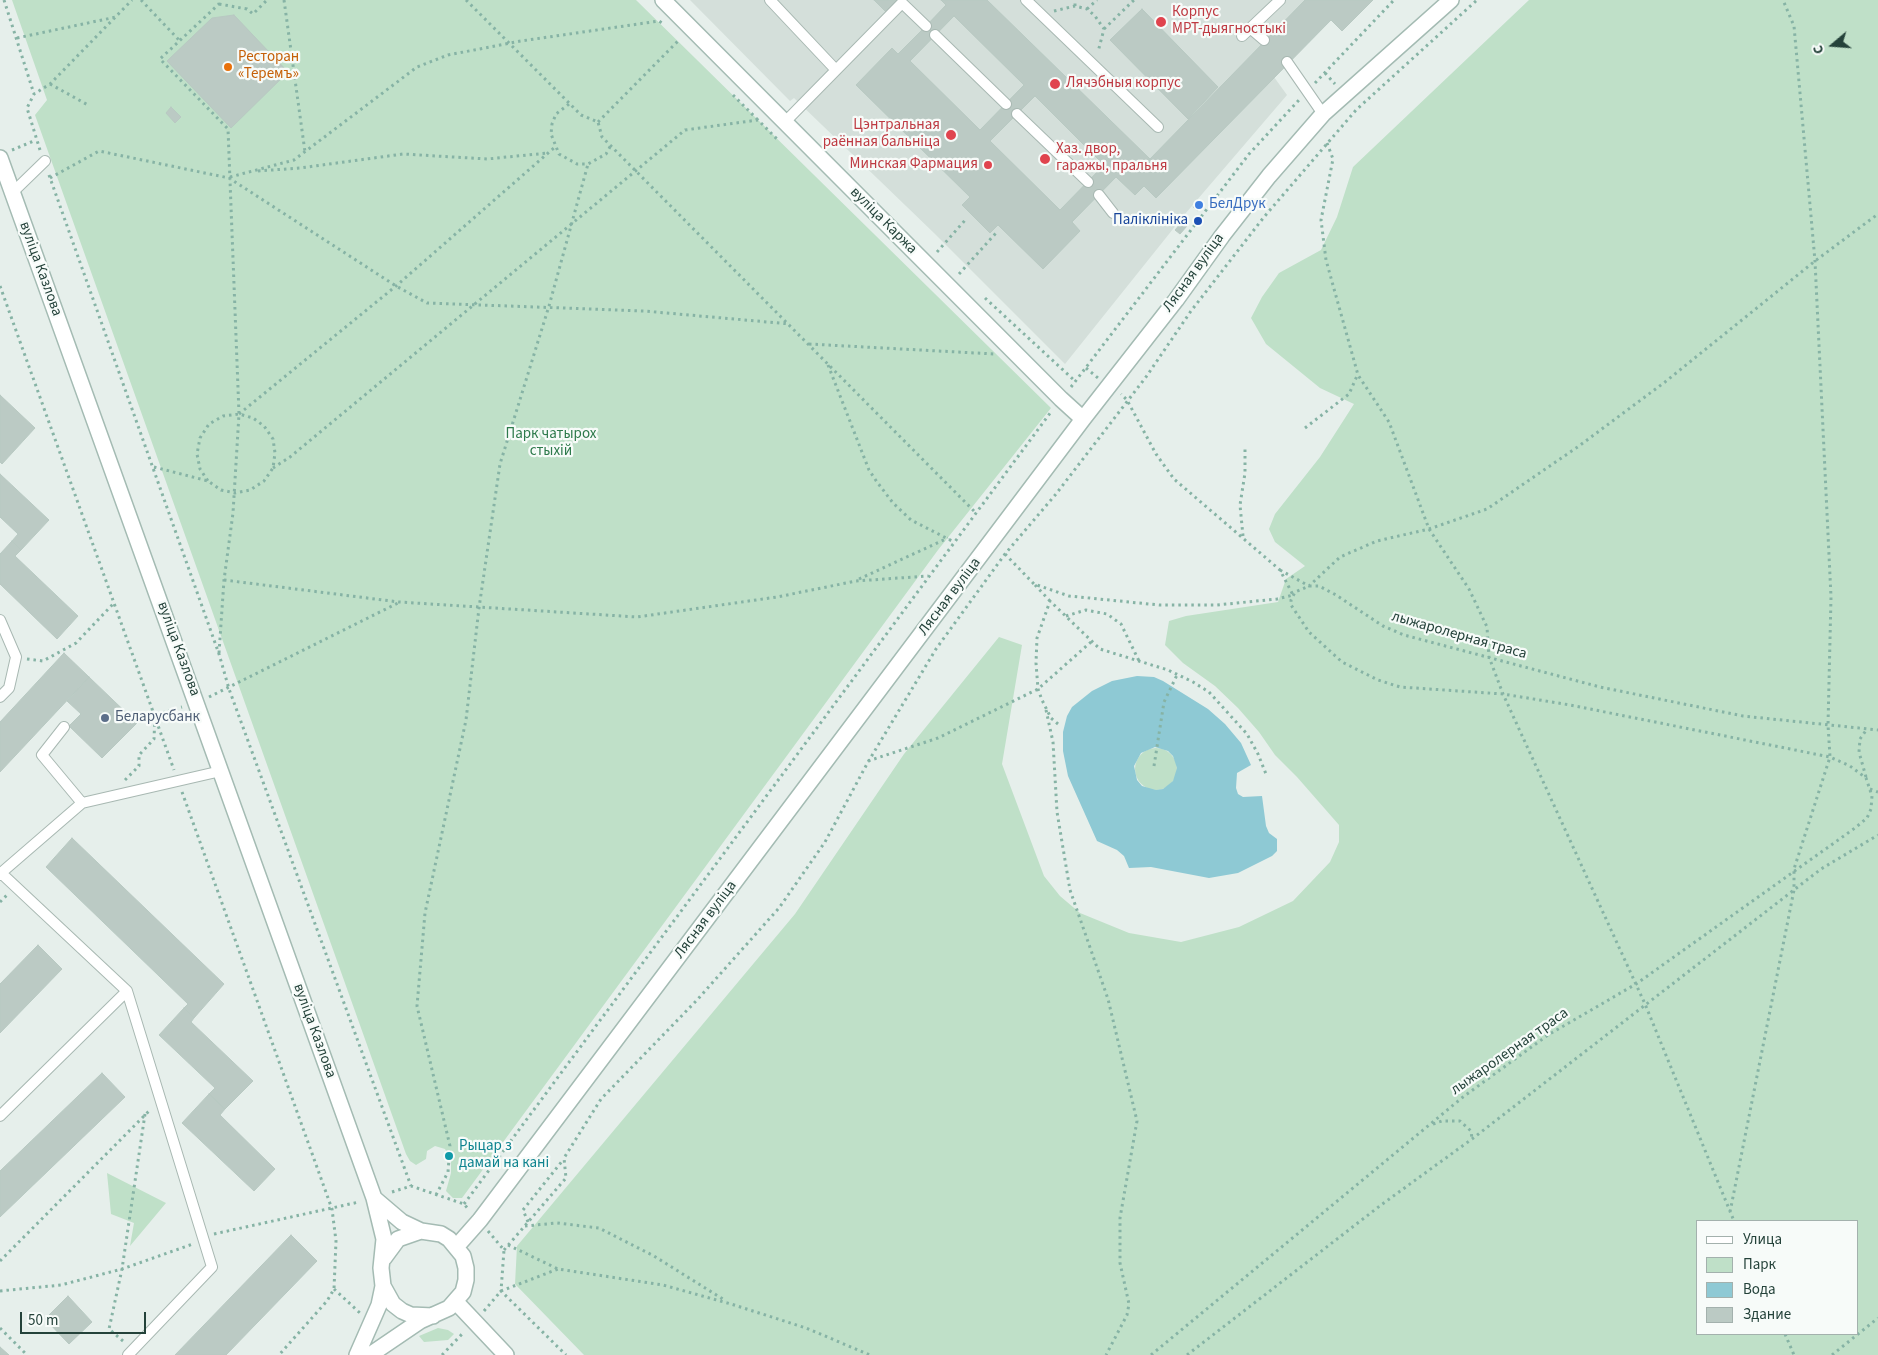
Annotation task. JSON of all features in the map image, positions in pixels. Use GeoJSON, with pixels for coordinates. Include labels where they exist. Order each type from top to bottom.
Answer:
{"type":"FeatureCollection","features":[{"type":"Feature","properties":{"kind":"main road","name":"вуліца Каржа"},"geometry":{"type":"LineString","coordinates":[[663,0],[1061,400],[1083,419]]}},
{"type":"Feature","properties":{"kind":"main road","name":"Лясная вуліца"},"geometry":{"type":"LineString","coordinates":[[457,1246],[480,1220],[1083,419],[1176,300],[1222,236],[1269,176],[1323,114],[1451,0]]}},
{"type":"Feature","properties":{"kind":"main road","name":"вуліца Казлова"},"geometry":{"type":"LineString","coordinates":[[0,158],[374,1198],[383,1234],[383,1259]]}},
{"type":"Feature","properties":{"kind":"main road"},"geometry":{"type":"LineString","coordinates":[[370,1355],[420,1321],[449,1308],[456,1302],[464,1286],[466,1268],[457,1246],[441,1234],[421,1231],[402,1222],[374,1198]]}},
{"type":"Feature","properties":{"kind":"main road"},"geometry":{"type":"LineString","coordinates":[[357,1355],[379,1305],[383,1259],[389,1248],[398,1239],[409,1233],[421,1231]]}},
{"type":"Feature","properties":{"kind":"main road"},"geometry":{"type":"LineString","coordinates":[[382,1286],[390,1300],[402,1311],[411,1315],[433,1316]]}},
{"type":"Feature","properties":{"kind":"main road"},"geometry":{"type":"LineString","coordinates":[[456,1302],[506,1355]]}},
{"type":"Feature","properties":{"kind":"lane"},"geometry":{"type":"LineString","coordinates":[[770,0],[836,70]]}},
{"type":"Feature","properties":{"kind":"lane"},"geometry":{"type":"LineString","coordinates":[[1026,0],[1158,127]]}},
{"type":"Feature","properties":{"kind":"lane"},"geometry":{"type":"LineString","coordinates":[[1242,36],[1280,0]]}},
{"type":"Feature","properties":{"kind":"lane"},"geometry":{"type":"LineString","coordinates":[[784,123],[903,1],[926,26]]}},
{"type":"Feature","properties":{"kind":"lane"},"geometry":{"type":"LineString","coordinates":[[1250,28],[1264,40]]}},
{"type":"Feature","properties":{"kind":"lane"},"geometry":{"type":"LineString","coordinates":[[935,35],[1006,104]]}},
{"type":"Feature","properties":{"kind":"lane"},"geometry":{"type":"LineString","coordinates":[[1286,62],[1323,114]]}},
{"type":"Feature","properties":{"kind":"lane"},"geometry":{"type":"LineString","coordinates":[[1017,114],[1088,182]]}},
{"type":"Feature","properties":{"kind":"lane"},"geometry":{"type":"LineString","coordinates":[[12,193],[45,161]]}},
{"type":"Feature","properties":{"kind":"lane"},"geometry":{"type":"LineString","coordinates":[[1098,195],[1114,213]]}},
{"type":"Feature","properties":{"kind":"lane"},"geometry":{"type":"LineString","coordinates":[[0,620],[16,657],[9,688],[0,697]]}},
{"type":"Feature","properties":{"kind":"lane"},"geometry":{"type":"LineString","coordinates":[[64,726],[42,755],[82,803]]}},
{"type":"Feature","properties":{"kind":"lane"},"geometry":{"type":"LineString","coordinates":[[131,1353],[212,1267],[127,991],[1,874],[82,803],[221,771]]}},
{"type":"Feature","properties":{"kind":"lane"},"geometry":{"type":"LineString","coordinates":[[0,1116],[127,991]]}},
{"type":"Feature","properties":{"kind":"path"},"geometry":{"type":"LineString","coordinates":[[4,0],[34,94]]}},
{"type":"Feature","properties":{"kind":"path"},"geometry":{"type":"LineString","coordinates":[[132,0],[118,17],[50,84],[34,94],[27,108],[36,140],[218,654],[228,689],[411,1186]]}},
{"type":"Feature","properties":{"kind":"path"},"geometry":{"type":"LineString","coordinates":[[141,0],[179,40]]}},
{"type":"Feature","properties":{"kind":"path"},"geometry":{"type":"LineString","coordinates":[[218,654],[224,580],[235,493],[239,414],[228,129],[160,59],[219,2],[247,10],[253,14],[266,0]]}},
{"type":"Feature","properties":{"kind":"path"},"geometry":{"type":"LineString","coordinates":[[284,0],[305,152]]}},
{"type":"Feature","properties":{"kind":"path"},"geometry":{"type":"LineString","coordinates":[[466,0],[569,104],[581,115],[598,122]]}},
{"type":"Feature","properties":{"kind":"path"},"geometry":{"type":"LineString","coordinates":[[1074,6],[1075,0]]}},
{"type":"Feature","properties":{"kind":"path"},"geometry":{"type":"LineString","coordinates":[[1087,9],[1097,0]]}},
{"type":"Feature","properties":{"kind":"path"},"geometry":{"type":"LineString","coordinates":[[1098,53],[1104,30],[1134,0]]}},
{"type":"Feature","properties":{"kind":"path"},"geometry":{"type":"LineString","coordinates":[[1075,381],[1249,154],[1394,0]]}},
{"type":"Feature","properties":{"kind":"path"},"geometry":{"type":"LineString","coordinates":[[528,1222],[523,1210],[552,1177],[601,1099],[697,1000],[779,908],[825,842],[868,762],[936,649],[1005,554],[1056,494],[1146,377],[1191,311],[1264,217],[1356,110],[1477,0]]}},
{"type":"Feature","properties":{"kind":"path"},"geometry":{"type":"LineString","coordinates":[[1730,1212],[1794,890],[1794,869],[1830,757],[1828,725],[1830,598],[1815,260],[1794,26],[1783,0]]}},
{"type":"Feature","properties":{"kind":"path"},"geometry":{"type":"LineString","coordinates":[[1047,6],[1052,12],[1074,6],[1087,9],[1104,30]]}},
{"type":"Feature","properties":{"kind":"path"},"geometry":{"type":"LineString","coordinates":[[17,38],[118,17]]}},
{"type":"Feature","properties":{"kind":"path"},"geometry":{"type":"LineString","coordinates":[[229,178],[294,160],[417,67],[448,55],[508,43],[660,21],[665,26]]}},
{"type":"Feature","properties":{"kind":"path"},"geometry":{"type":"LineString","coordinates":[[674,35],[685,47]]}},
{"type":"Feature","properties":{"kind":"path"},"geometry":{"type":"LineString","coordinates":[[598,122],[679,40]]}},
{"type":"Feature","properties":{"kind":"path"},"geometry":{"type":"LineString","coordinates":[[50,84],[88,105]]}},
{"type":"Feature","properties":{"kind":"path"},"geometry":{"type":"LineString","coordinates":[[731,93],[786,148]]}},
{"type":"Feature","properties":{"kind":"path"},"geometry":{"type":"LineString","coordinates":[[569,104],[556,114],[552,124],[551,134],[559,154],[577,164],[588,164],[606,154],[611,145]]}},
{"type":"Feature","properties":{"kind":"path"},"geometry":{"type":"LineString","coordinates":[[153,467],[208,481],[221,490],[235,493],[250,490],[264,481],[273,468],[290,457],[685,130],[758,120]]}},
{"type":"Feature","properties":{"kind":"path"},"geometry":{"type":"LineString","coordinates":[[598,122],[602,137],[976,513]]}},
{"type":"Feature","properties":{"kind":"path"},"geometry":{"type":"LineString","coordinates":[[13,148],[36,140]]}},
{"type":"Feature","properties":{"kind":"path"},"geometry":{"type":"LineString","coordinates":[[1327,142],[1333,159],[1321,220],[1326,260],[1358,375],[1389,422],[1429,529],[1469,589],[1487,627],[1489,657],[1503,694],[1645,1004],[1734,1220]]}},
{"type":"Feature","properties":{"kind":"path"},"geometry":{"type":"LineString","coordinates":[[239,414],[396,286],[555,147]]}},
{"type":"Feature","properties":{"kind":"path"},"geometry":{"type":"LineString","coordinates":[[50,178],[99,151],[229,178],[396,286],[427,303],[549,306],[790,324]]}},
{"type":"Feature","properties":{"kind":"path"},"geometry":{"type":"LineString","coordinates":[[250,172],[300,168],[403,154],[487,159],[548,153]]}},
{"type":"Feature","properties":{"kind":"path"},"geometry":{"type":"LineString","coordinates":[[436,1195],[448,1172],[450,1146],[417,1006],[424,914],[466,720],[479,608],[500,464],[549,306],[588,164]]}},
{"type":"Feature","properties":{"kind":"path"},"geometry":{"type":"LineString","coordinates":[[1034,584],[1069,596],[1159,605],[1217,605],[1277,599],[1293,595],[1300,589],[1309,586],[1340,557],[1377,541],[1429,529],[1487,509],[1579,446],[1665,382],[1815,260],[1878,214]]}},
{"type":"Feature","properties":{"kind":"path"},"geometry":{"type":"LineString","coordinates":[[937,252],[968,218]]}},
{"type":"Feature","properties":{"kind":"path"},"geometry":{"type":"LineString","coordinates":[[959,274],[996,233]]}},
{"type":"Feature","properties":{"kind":"path"},"geometry":{"type":"LineString","coordinates":[[810,344],[995,354],[988,347]]}},
{"type":"Feature","properties":{"kind":"path"},"geometry":{"type":"LineString","coordinates":[[827,362],[869,470],[877,482],[893,503],[911,520],[954,542]]}},
{"type":"Feature","properties":{"kind":"path"},"geometry":{"type":"LineString","coordinates":[[1086,368],[1096,377]]}},
{"type":"Feature","properties":{"kind":"path"},"geometry":{"type":"LineString","coordinates":[[1305,428],[1349,394],[1358,375]]}},
{"type":"Feature","properties":{"kind":"path"},"geometry":{"type":"LineString","coordinates":[[1127,400],[1156,454],[1174,479],[1280,570],[1293,595],[1291,605],[1309,632],[1342,662],[1358,671],[1400,687],[1503,694],[1570,705],[1830,757],[1850,766],[1866,778]]}},
{"type":"Feature","properties":{"kind":"path"},"geometry":{"type":"LineString","coordinates":[[504,1250],[480,1220],[464,1204],[1054,409]]}},
{"type":"Feature","properties":{"kind":"path"},"geometry":{"type":"LineString","coordinates":[[208,481],[200,469],[197,454],[200,438],[210,424],[223,416],[239,414],[254,418],[264,426],[273,439],[276,453],[273,468]]}},
{"type":"Feature","properties":{"kind":"path"},"geometry":{"type":"LineString","coordinates":[[1243,537],[1240,505],[1245,473],[1245,449]]}},
{"type":"Feature","properties":{"kind":"path"},"geometry":{"type":"LineString","coordinates":[[856,581],[949,538]]}},
{"type":"Feature","properties":{"kind":"path"},"geometry":{"type":"LineString","coordinates":[[1005,554],[1100,650],[1139,661],[1177,675],[1209,692],[1235,719],[1258,754],[1266,774]]}},
{"type":"Feature","properties":{"kind":"path","name":"лыжаролерная траса"},"geometry":{"type":"LineString","coordinates":[[1280,570],[1309,586],[1318,586],[1336,595],[1383,626],[1404,635],[1600,687],[1700,709],[1878,730]]}},
{"type":"Feature","properties":{"kind":"path"},"geometry":{"type":"LineString","coordinates":[[224,580],[399,602],[637,616],[777,597],[856,581],[929,576]]}},
{"type":"Feature","properties":{"kind":"path"},"geometry":{"type":"LineString","coordinates":[[1050,601],[1037,638],[1038,689],[1046,710],[1052,742],[1057,812],[1070,890],[1108,999],[1137,1121],[1120,1218],[1120,1263],[1129,1304],[1127,1315],[1106,1355]]}},
{"type":"Feature","properties":{"kind":"path"},"geometry":{"type":"LineString","coordinates":[[120,784],[139,766],[139,755],[154,739],[155,715],[197,702],[228,689],[399,602]]}},
{"type":"Feature","properties":{"kind":"path"},"geometry":{"type":"LineString","coordinates":[[16,657],[43,661],[76,643],[114,603]]}},
{"type":"Feature","properties":{"kind":"path"},"geometry":{"type":"LineString","coordinates":[[1066,616],[1086,610],[1107,614],[1121,624],[1139,661]]}},
{"type":"Feature","properties":{"kind":"path"},"geometry":{"type":"LineString","coordinates":[[868,762],[938,738],[1038,689],[1092,642]]}},
{"type":"Feature","properties":{"kind":"path"},"geometry":{"type":"LineString","coordinates":[[1154,766],[1164,702],[1177,675]]}},
{"type":"Feature","properties":{"kind":"path"},"geometry":{"type":"LineString","coordinates":[[1046,710],[1058,724]]}},
{"type":"Feature","properties":{"kind":"path","name":"лыжаролерная траса"},"geometry":{"type":"LineString","coordinates":[[1151,1355],[1463,1097],[1548,1035],[1636,984],[1867,818],[1871,809],[1870,789],[1859,752],[1860,739],[1867,729]]}},
{"type":"Feature","properties":{"kind":"path"},"geometry":{"type":"LineString","coordinates":[[1870,789],[1878,792]]}},
{"type":"Feature","properties":{"kind":"path"},"geometry":{"type":"LineString","coordinates":[[1187,1355],[1381,1205],[1472,1139],[1821,869],[1878,834]]}},
{"type":"Feature","properties":{"kind":"path"},"geometry":{"type":"LineString","coordinates":[[0,1261],[145,1114],[161,1101]]}},
{"type":"Feature","properties":{"kind":"path"},"geometry":{"type":"LineString","coordinates":[[131,1353],[109,1329],[122,1269],[145,1114]]}},
{"type":"Feature","properties":{"kind":"path"},"geometry":{"type":"LineString","coordinates":[[1430,1125],[1442,1121],[1460,1121],[1471,1131],[1472,1139]]}},
{"type":"Feature","properties":{"kind":"path"},"geometry":{"type":"LineString","coordinates":[[564,1158],[566,1178],[504,1250],[501,1291],[566,1355]]}},
{"type":"Feature","properties":{"kind":"path"},"geometry":{"type":"LineString","coordinates":[[0,1291],[61,1285],[122,1269],[192,1245],[202,1236],[332,1209]]}},
{"type":"Feature","properties":{"kind":"path"},"geometry":{"type":"LineString","coordinates":[[524,1226],[557,1222],[599,1228],[654,1256],[731,1304]]}},
{"type":"Feature","properties":{"kind":"path"},"geometry":{"type":"LineString","coordinates":[[508,1245],[558,1269],[663,1285],[806,1328],[870,1355]]}},
{"type":"Feature","properties":{"kind":"path"},"geometry":{"type":"LineString","coordinates":[[501,1291],[558,1269]]}},
{"type":"Feature","properties":{"kind":"path"},"geometry":{"type":"LineString","coordinates":[[279,1355],[327,1301],[334,1289]]}},
{"type":"Feature","properties":{"kind":"path"},"geometry":{"type":"LineString","coordinates":[[1858,1334],[1878,1318]]}},
{"type":"Feature","properties":{"kind":"path"},"geometry":{"type":"LineString","coordinates":[[0,1328],[27,1355]]}},
{"type":"Feature","properties":{"kind":"path"},"geometry":{"type":"LineString","coordinates":[[1785,1335],[1794,1355]]}},
{"type":"Feature","properties":{"kind":"path"},"geometry":{"type":"LineString","coordinates":[[1832,1355],[1857,1335]]}},
{"type":"Feature","properties":{"kind":"shaded area","name":"Хаз. двор, гаражы, пральня"},"geometry":{"type":"Polygon","coordinates":[[[690,0],[1373,0],[1342,31],[1331,20],[1274,77],[1287,95],[1185,214],[1065,364],[934,233],[794,98],[790,101],[690,0]]]}},
{"type":"Feature","properties":{"kind":"green space","name":"Парк чатырох стыхій"},"geometry":{"type":"Polygon","coordinates":[[[12,0],[636,0],[1051,408],[938,550],[462,1198],[453,1198],[446,1191],[451,1173],[451,1160],[445,1149],[435,1146],[427,1151],[426,1159],[416,1165],[410,1161],[406,1154],[35,115],[47,100],[12,0]]]}},
{"type":"Feature","properties":{"kind":"green space"},"geometry":{"type":"Polygon","coordinates":[[[1529,0],[1878,0],[1878,1355],[584,1355],[515,1284],[517,1246],[795,914],[904,754],[999,637],[1022,645],[1002,764],[1044,876],[1060,896],[1080,913],[1129,933],[1181,942],[1239,927],[1293,901],[1330,862],[1339,842],[1339,825],[1275,755],[1259,732],[1238,708],[1215,686],[1183,663],[1165,645],[1169,621],[1186,616],[1278,602],[1286,579],[1305,566],[1275,542],[1269,529],[1275,514],[1320,457],[1354,404],[1320,388],[1266,344],[1251,318],[1262,297],[1279,273],[1321,250],[1337,217],[1353,167],[1529,0]]]}},
{"type":"Feature","properties":{"kind":"green space"},"geometry":{"type":"Polygon","coordinates":[[[1160,748],[1168,751],[1174,757],[1177,769],[1174,781],[1168,787],[1152,790],[1144,787],[1138,781],[1135,765],[1138,757],[1144,751],[1160,748]]]}},
{"type":"Feature","properties":{"kind":"green space"},"geometry":{"type":"Polygon","coordinates":[[[107,1173],[166,1203],[130,1246],[134,1223],[111,1214],[107,1173]]]}},
{"type":"Feature","properties":{"kind":"green space"},"geometry":{"type":"Polygon","coordinates":[[[438,1328],[448,1330],[454,1334],[448,1340],[424,1342],[419,1336],[438,1328]]]}},
{"type":"Feature","properties":{"kind":"water"},"geometry":{"type":"Polygon","coordinates":[[[1137,676],[1154,677],[1208,709],[1225,724],[1241,743],[1251,765],[1237,773],[1236,788],[1238,794],[1243,797],[1262,796],[1266,826],[1269,833],[1277,839],[1277,851],[1272,856],[1238,873],[1209,878],[1151,867],[1129,868],[1124,856],[1117,850],[1097,841],[1068,776],[1063,751],[1063,732],[1067,716],[1072,707],[1092,691],[1112,681],[1137,676]],[[1155,747],[1141,753],[1134,766],[1137,780],[1142,786],[1156,790],[1163,789],[1173,781],[1177,768],[1173,756],[1168,751],[1155,747]]]}},
{"type":"Feature","properties":{"kind":"building"},"geometry":{"type":"Polygon","coordinates":[[[874,0],[897,0],[886,12],[874,0]]]}},
{"type":"Feature","properties":{"kind":"building","name":"Цэнтральная раённая бальніца"},"geometry":{"type":"Polygon","coordinates":[[[941,0],[987,0],[1150,159],[1305,0],[1373,0],[1342,31],[1331,20],[1156,198],[1144,186],[1135,195],[1116,177],[1072,222],[1080,231],[1043,269],[998,225],[990,233],[962,205],[970,197],[856,85],[892,48],[898,54],[946,5],[941,0]],[[954,16],[910,61],[980,130],[1024,85],[954,16]],[[1035,96],[990,141],[1060,210],[1104,165],[1035,96]]]}},
{"type":"Feature","properties":{"kind":"building","name":"Корпус МРТ-дыягностыкі"},"geometry":{"type":"Polygon","coordinates":[[[1142,9],[1218,87],[1188,119],[1110,40],[1142,9]]]}},
{"type":"Feature","properties":{"kind":"building","name":"Ресторан «Теремъ»"},"geometry":{"type":"Polygon","coordinates":[[[234,15],[288,72],[231,128],[167,61],[212,18],[234,15]]]}},
{"type":"Feature","properties":{"kind":"building"},"geometry":{"type":"Polygon","coordinates":[[[171,107],[181,117],[175,123],[166,113],[171,107]]]}},
{"type":"Feature","properties":{"kind":"building","name":"БелДрук"},"geometry":{"type":"Polygon","coordinates":[[[1198,200],[1204,203],[1198,211],[1193,207],[1198,200]]]}},
{"type":"Feature","properties":{"kind":"building"},"geometry":{"type":"Polygon","coordinates":[[[1182,222],[1187,226],[1180,234],[1175,230],[1182,222]]]}},
{"type":"Feature","properties":{"kind":"building"},"geometry":{"type":"Polygon","coordinates":[[[0,395],[35,428],[2,464],[0,462],[0,395]]]}},
{"type":"Feature","properties":{"kind":"building"},"geometry":{"type":"Polygon","coordinates":[[[0,474],[49,520],[21,550],[12,541],[18,534],[0,517],[0,474]]]}},
{"type":"Feature","properties":{"kind":"building"},"geometry":{"type":"Polygon","coordinates":[[[12,541],[21,550],[15,556],[78,616],[57,639],[0,584],[0,554],[12,541]]]}},
{"type":"Feature","properties":{"kind":"building"},"geometry":{"type":"Polygon","coordinates":[[[64,653],[89,677],[0,772],[0,722],[64,653]]]}},
{"type":"Feature","properties":{"kind":"building","name":"Беларусбанк"},"geometry":{"type":"Polygon","coordinates":[[[89,677],[137,723],[102,758],[69,726],[81,714],[67,701],[89,677]]]}},
{"type":"Feature","properties":{"kind":"building"},"geometry":{"type":"Polygon","coordinates":[[[72,838],[224,984],[194,1018],[184,1008],[188,1004],[46,867],[72,838]]]}},
{"type":"Feature","properties":{"kind":"building"},"geometry":{"type":"Polygon","coordinates":[[[38,945],[62,969],[0,1033],[0,984],[38,945]]]}},
{"type":"Feature","properties":{"kind":"building"},"geometry":{"type":"Polygon","coordinates":[[[184,1008],[194,1018],[191,1022],[253,1081],[225,1109],[209,1094],[215,1088],[159,1035],[184,1008]]]}},
{"type":"Feature","properties":{"kind":"building"},"geometry":{"type":"Polygon","coordinates":[[[102,1073],[125,1097],[0,1217],[0,1171],[102,1073]]]}},
{"type":"Feature","properties":{"kind":"building"},"geometry":{"type":"Polygon","coordinates":[[[209,1094],[225,1109],[220,1115],[275,1169],[254,1191],[182,1123],[209,1094]]]}},
{"type":"Feature","properties":{"kind":"building"},"geometry":{"type":"Polygon","coordinates":[[[291,1235],[317,1261],[226,1355],[175,1355],[291,1235]]]}},
{"type":"Feature","properties":{"kind":"building"},"geometry":{"type":"Polygon","coordinates":[[[68,1296],[92,1322],[69,1344],[45,1319],[68,1296]]]}},
{"type":"Feature","properties":{"kind":"building"},"geometry":{"type":"Polygon","coordinates":[[[0,1347],[9,1355],[0,1355],[0,1347]]]}},
{"type":"Feature","properties":{"kind":"place","name":"Корпус МРТ-дыягностыкі"},"geometry":{"type":"Point","coordinates":[1161,22]}},
{"type":"Feature","properties":{"kind":"place","name":"Ресторан «Теремъ»"},"geometry":{"type":"Point","coordinates":[228,67]}},
{"type":"Feature","properties":{"kind":"place","name":"Лячэбныя корпус"},"geometry":{"type":"Point","coordinates":[1055,84]}},
{"type":"Feature","properties":{"kind":"place","name":"Цэнтральная раённая бальніца"},"geometry":{"type":"Point","coordinates":[951,135]}},
{"type":"Feature","properties":{"kind":"place","name":"Хаз. двор, гаражы, пральня"},"geometry":{"type":"Point","coordinates":[1045,159]}},
{"type":"Feature","properties":{"kind":"place","name":"Минская Фармация"},"geometry":{"type":"Point","coordinates":[988,165]}},
{"type":"Feature","properties":{"kind":"place","name":"БелДрук"},"geometry":{"type":"Point","coordinates":[1199,205]}},
{"type":"Feature","properties":{"kind":"place","name":"Паліклініка"},"geometry":{"type":"Point","coordinates":[1198,221]}},
{"type":"Feature","properties":{"kind":"place","name":"Беларусбанк"},"geometry":{"type":"Point","coordinates":[105,718]}},
{"type":"Feature","properties":{"kind":"place","name":"Рыцар з дамай на кані"},"geometry":{"type":"Point","coordinates":[449,1156]}}]}
